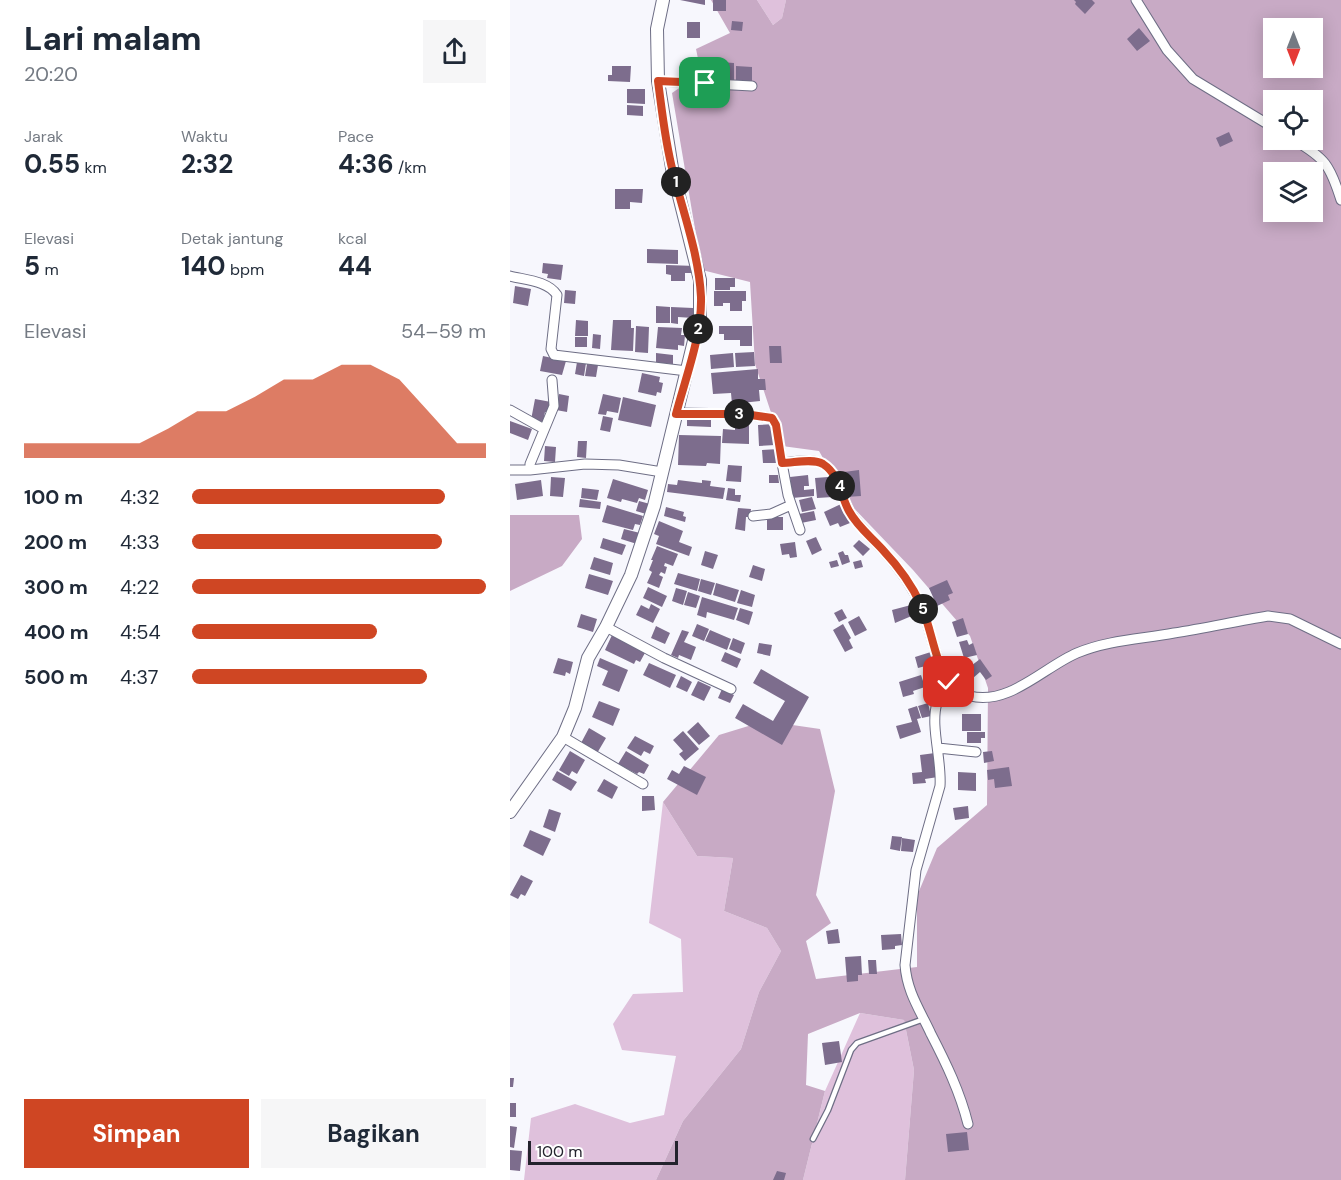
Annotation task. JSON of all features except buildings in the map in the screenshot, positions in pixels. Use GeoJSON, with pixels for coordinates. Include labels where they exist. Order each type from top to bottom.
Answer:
{"type":"FeatureCollection","features":[{"type":"Feature","properties":{"kind":"street"},"geometry":{"type":"LineString","coordinates":[[510,812],[563,737],[575,708],[588,658],[631,575],[642,545],[662,472],[700,316],[700,280],[672,168],[658,81],[657,29],[663,0]]}},
{"type":"Feature","properties":{"kind":"street"},"geometry":{"type":"LineString","coordinates":[[1136,0],[1167,50],[1193,79],[1263,121]]}},
{"type":"Feature","properties":{"kind":"street"},"geometry":{"type":"LineString","coordinates":[[658,81],[752,86]]}},
{"type":"Feature","properties":{"kind":"street"},"geometry":{"type":"LineString","coordinates":[[1310,150],[1328,165],[1341,200]]}},
{"type":"Feature","properties":{"kind":"street"},"geometry":{"type":"LineString","coordinates":[[510,276],[545,285],[552,288],[557,295],[551,349],[554,355],[687,371]]}},
{"type":"Feature","properties":{"kind":"street"},"geometry":{"type":"LineString","coordinates":[[530,470],[530,464],[554,406],[552,380]]}},
{"type":"Feature","properties":{"kind":"street"},"geometry":{"type":"LineString","coordinates":[[510,410],[544,429]]}},
{"type":"Feature","properties":{"kind":"street"},"geometry":{"type":"LineString","coordinates":[[676,414],[744,414],[772,418],[776,425],[791,505],[800,530]]}},
{"type":"Feature","properties":{"kind":"street"},"geometry":{"type":"LineString","coordinates":[[782,463],[817,462],[831,471],[854,518],[884,550],[915,593],[927,618],[941,668],[949,682],[971,696],[998,695],[1012,690],[1066,658],[1093,646],[1268,616],[1290,619],[1341,644]]}},
{"type":"Feature","properties":{"kind":"street"},"geometry":{"type":"LineString","coordinates":[[510,470],[585,464],[619,465],[662,472]]}},
{"type":"Feature","properties":{"kind":"street"},"geometry":{"type":"LineString","coordinates":[[753,516],[771,514],[791,505]]}},
{"type":"Feature","properties":{"kind":"street"},"geometry":{"type":"LineString","coordinates":[[606,627],[730,689]]}},
{"type":"Feature","properties":{"kind":"street"},"geometry":{"type":"LineString","coordinates":[[949,682],[936,705],[940,786],[916,870],[905,965],[909,990],[954,1080],[968,1124]]}},
{"type":"Feature","properties":{"kind":"street"},"geometry":{"type":"LineString","coordinates":[[563,737],[643,784]]}},
{"type":"Feature","properties":{"kind":"street"},"geometry":{"type":"LineString","coordinates":[[938,748],[976,752]]}},
{"type":"Feature","properties":{"kind":"lane"},"geometry":{"type":"LineString","coordinates":[[813,1139],[828,1110],[851,1050],[857,1043],[924,1019]]}},
{"type":"Feature","properties":{"kind":"shaded area"},"geometry":{"type":"Polygon","coordinates":[[[711,0],[757,0],[773,25],[782,18],[786,0],[1341,0],[1341,1180],[905,1180],[914,1070],[904,1020],[860,1013],[808,1034],[806,1085],[825,1091],[803,1180],[656,1180],[683,1121],[741,1049],[759,992],[781,951],[767,928],[724,911],[733,858],[697,856],[663,802],[719,735],[765,721],[820,729],[835,791],[816,895],[831,923],[806,941],[816,979],[917,967],[917,896],[937,848],[987,805],[988,688],[970,636],[913,570],[848,502],[819,451],[782,446],[755,364],[750,282],[702,270],[672,93],[701,73],[696,49],[730,33],[711,0]]]}},
{"type":"Feature","properties":{"kind":"shaded area"},"geometry":{"type":"Polygon","coordinates":[[[757,0],[786,0],[782,18],[773,25],[757,0]]]}},
{"type":"Feature","properties":{"kind":"shaded area"},"geometry":{"type":"Polygon","coordinates":[[[510,515],[579,515],[582,539],[562,566],[510,591],[510,515]]]}},
{"type":"Feature","properties":{"kind":"shaded area"},"geometry":{"type":"Polygon","coordinates":[[[663,802],[697,856],[733,858],[724,911],[767,928],[781,951],[759,992],[741,1049],[683,1121],[656,1180],[524,1180],[531,1118],[575,1104],[630,1123],[664,1115],[676,1056],[622,1050],[613,1024],[633,994],[683,992],[681,939],[649,923],[663,802]]]}},
{"type":"Feature","properties":{"kind":"shaded area"},"geometry":{"type":"Polygon","coordinates":[[[860,1013],[904,1020],[914,1070],[905,1180],[803,1180],[825,1091],[860,1013]]]}},
{"type":"Feature","properties":{"kind":"route"},"geometry":{"type":"LineString","coordinates":[[705,83],[658,81],[672,168],[694,252],[701,298],[696,339],[676,414],[744,414],[772,418],[776,425],[782,463],[817,462],[831,471],[854,518],[884,550],[915,593],[927,618],[941,668],[949,682]]}}]}
